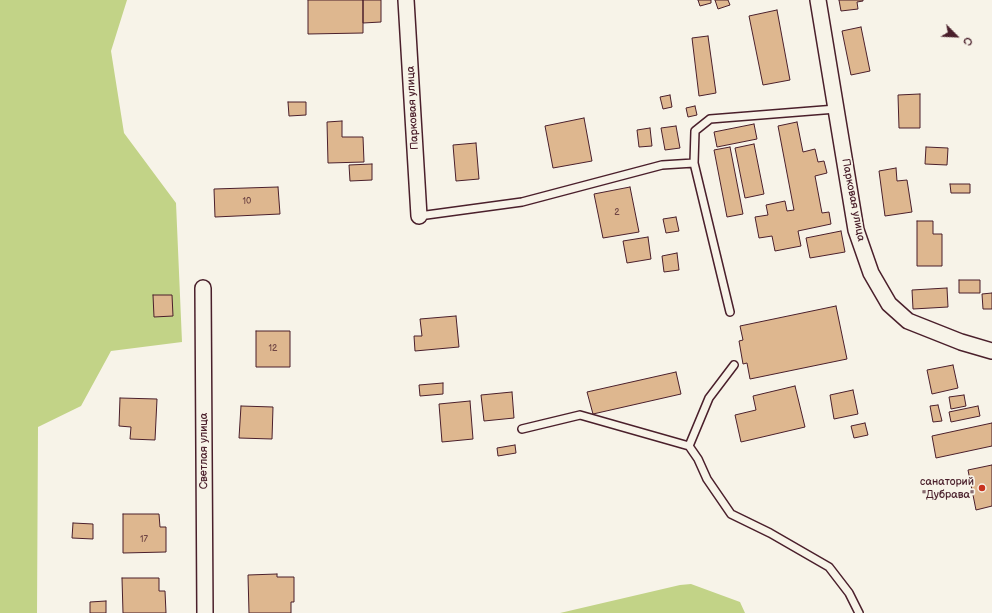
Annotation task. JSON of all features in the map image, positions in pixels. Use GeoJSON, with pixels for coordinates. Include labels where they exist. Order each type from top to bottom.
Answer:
{"type":"FeatureCollection","features":[{"type":"Feature","properties":{"kind":"street","name":"Парковая улица"},"geometry":{"type":"LineString","coordinates":[[406,0],[419,216]]}},
{"type":"Feature","properties":{"kind":"street","name":"Парковая улица"},"geometry":{"type":"LineString","coordinates":[[818,0],[856,230],[871,273],[889,304],[908,321],[960,342],[992,351]]}},
{"type":"Feature","properties":{"kind":"street","name":"Светлая улица"},"geometry":{"type":"LineString","coordinates":[[203,288],[205,613]]}},
{"type":"Feature","properties":{"kind":"lane"},"geometry":{"type":"LineString","coordinates":[[730,312],[694,163],[695,131],[710,119],[836,109]]}},
{"type":"Feature","properties":{"kind":"lane"},"geometry":{"type":"LineString","coordinates":[[419,216],[522,202],[662,165],[694,163]]}},
{"type":"Feature","properties":{"kind":"lane"},"geometry":{"type":"LineString","coordinates":[[689,446],[709,398],[734,365]]}},
{"type":"Feature","properties":{"kind":"lane"},"geometry":{"type":"LineString","coordinates":[[522,429],[580,415],[689,446],[698,458],[707,479],[731,514],[770,533],[830,567],[849,593],[859,613]]}},
{"type":"Feature","properties":{"kind":"green space"},"geometry":{"type":"Polygon","coordinates":[[[0,0],[127,0],[111,51],[124,133],[176,203],[182,342],[111,351],[81,406],[38,427],[37,613],[0,613],[0,0]]]}},
{"type":"Feature","properties":{"kind":"green space"},"geometry":{"type":"Polygon","coordinates":[[[691,584],[740,602],[745,613],[560,613],[680,585],[691,584]]]}},
{"type":"Feature","properties":{"kind":"building"},"geometry":{"type":"Polygon","coordinates":[[[308,0],[363,0],[363,33],[308,34],[308,0]]]}},
{"type":"Feature","properties":{"kind":"building"},"geometry":{"type":"Polygon","coordinates":[[[363,0],[381,0],[381,22],[363,23],[363,0]]]}},
{"type":"Feature","properties":{"kind":"building"},"geometry":{"type":"Polygon","coordinates":[[[698,0],[711,0],[711,3],[700,6],[698,0]]]}},
{"type":"Feature","properties":{"kind":"building"},"geometry":{"type":"Polygon","coordinates":[[[715,0],[728,0],[730,5],[718,9],[715,0]]]}},
{"type":"Feature","properties":{"kind":"building"},"geometry":{"type":"Polygon","coordinates":[[[839,0],[863,1],[857,2],[858,9],[841,11],[839,0]]]}},
{"type":"Feature","properties":{"kind":"building"},"geometry":{"type":"Polygon","coordinates":[[[777,10],[790,80],[763,85],[749,16],[777,10]]]}},
{"type":"Feature","properties":{"kind":"building"},"geometry":{"type":"Polygon","coordinates":[[[861,27],[870,71],[851,75],[842,31],[861,27]]]}},
{"type":"Feature","properties":{"kind":"building"},"geometry":{"type":"Polygon","coordinates":[[[708,36],[716,93],[699,96],[692,38],[708,36]]]}},
{"type":"Feature","properties":{"kind":"building"},"geometry":{"type":"Polygon","coordinates":[[[920,94],[920,128],[899,128],[898,95],[920,94]]]}},
{"type":"Feature","properties":{"kind":"building"},"geometry":{"type":"Polygon","coordinates":[[[670,95],[672,107],[663,109],[660,97],[670,95]]]}},
{"type":"Feature","properties":{"kind":"building"},"geometry":{"type":"Polygon","coordinates":[[[288,102],[306,102],[306,115],[289,116],[288,102]]]}},
{"type":"Feature","properties":{"kind":"building"},"geometry":{"type":"Polygon","coordinates":[[[695,106],[697,115],[688,117],[686,108],[695,106]]]}},
{"type":"Feature","properties":{"kind":"building"},"geometry":{"type":"Polygon","coordinates":[[[584,118],[592,161],[553,168],[545,126],[584,118]]]}},
{"type":"Feature","properties":{"kind":"building"},"geometry":{"type":"Polygon","coordinates":[[[342,121],[342,137],[363,137],[364,162],[328,163],[327,122],[342,121]]]}},
{"type":"Feature","properties":{"kind":"building"},"geometry":{"type":"Polygon","coordinates":[[[797,122],[803,152],[815,149],[818,162],[824,161],[827,173],[815,176],[822,213],[829,212],[831,224],[798,231],[801,246],[775,251],[772,236],[759,238],[755,217],[768,215],[766,205],[785,201],[787,211],[794,210],[778,126],[797,122]]]}},
{"type":"Feature","properties":{"kind":"building"},"geometry":{"type":"Polygon","coordinates":[[[754,124],[757,139],[717,147],[714,132],[754,124]]]}},
{"type":"Feature","properties":{"kind":"building"},"geometry":{"type":"Polygon","coordinates":[[[676,126],[680,148],[665,150],[661,128],[676,126]]]}},
{"type":"Feature","properties":{"kind":"building"},"geometry":{"type":"Polygon","coordinates":[[[650,128],[652,146],[639,147],[637,130],[650,128]]]}},
{"type":"Feature","properties":{"kind":"building"},"geometry":{"type":"Polygon","coordinates":[[[476,143],[479,179],[456,181],[453,145],[476,143]]]}},
{"type":"Feature","properties":{"kind":"building"},"geometry":{"type":"Polygon","coordinates":[[[754,144],[764,194],[745,198],[735,148],[754,144]]]}},
{"type":"Feature","properties":{"kind":"building"},"geometry":{"type":"Polygon","coordinates":[[[730,147],[743,214],[727,217],[714,150],[730,147]]]}},
{"type":"Feature","properties":{"kind":"building"},"geometry":{"type":"Polygon","coordinates":[[[926,147],[948,148],[947,165],[925,164],[926,147]]]}},
{"type":"Feature","properties":{"kind":"building"},"geometry":{"type":"Polygon","coordinates":[[[372,164],[372,180],[350,181],[349,165],[372,164]]]}},
{"type":"Feature","properties":{"kind":"building"},"geometry":{"type":"Polygon","coordinates":[[[896,168],[897,181],[907,180],[912,212],[885,216],[879,171],[896,168]]]}},
{"type":"Feature","properties":{"kind":"building"},"geometry":{"type":"Polygon","coordinates":[[[950,184],[970,184],[970,193],[951,193],[950,184]]]}},
{"type":"Feature","properties":{"kind":"building"},"geometry":{"type":"Polygon","coordinates":[[[278,187],[280,214],[215,217],[214,189],[278,187]]]}},
{"type":"Feature","properties":{"kind":"building"},"geometry":{"type":"Polygon","coordinates":[[[630,187],[639,232],[603,238],[594,194],[630,187]]]}},
{"type":"Feature","properties":{"kind":"building"},"geometry":{"type":"Polygon","coordinates":[[[676,217],[679,231],[666,233],[663,219],[676,217]]]}},
{"type":"Feature","properties":{"kind":"building"},"geometry":{"type":"Polygon","coordinates":[[[917,221],[933,221],[933,234],[942,234],[942,266],[917,266],[917,221]]]}},
{"type":"Feature","properties":{"kind":"building"},"geometry":{"type":"Polygon","coordinates":[[[841,231],[845,252],[810,258],[806,238],[841,231]]]}},
{"type":"Feature","properties":{"kind":"building"},"geometry":{"type":"Polygon","coordinates":[[[648,237],[651,259],[627,263],[623,241],[648,237]]]}},
{"type":"Feature","properties":{"kind":"building"},"geometry":{"type":"Polygon","coordinates":[[[677,253],[679,270],[664,272],[662,256],[677,253]]]}},
{"type":"Feature","properties":{"kind":"building"},"geometry":{"type":"Polygon","coordinates":[[[959,280],[980,280],[980,293],[959,293],[959,280]]]}},
{"type":"Feature","properties":{"kind":"building"},"geometry":{"type":"Polygon","coordinates":[[[947,288],[948,307],[913,309],[912,290],[947,288]]]}},
{"type":"Feature","properties":{"kind":"building"},"geometry":{"type":"Polygon","coordinates":[[[992,293],[992,309],[983,309],[982,294],[992,293]]]}},
{"type":"Feature","properties":{"kind":"building"},"geometry":{"type":"Polygon","coordinates":[[[153,295],[172,295],[173,316],[154,317],[153,295]]]}},
{"type":"Feature","properties":{"kind":"building"},"geometry":{"type":"Polygon","coordinates":[[[836,306],[847,359],[750,379],[747,363],[743,364],[739,341],[743,340],[740,326],[836,306]]]}},
{"type":"Feature","properties":{"kind":"building"},"geometry":{"type":"Polygon","coordinates":[[[456,316],[459,347],[415,351],[414,336],[422,336],[420,319],[456,316]]]}},
{"type":"Feature","properties":{"kind":"building"},"geometry":{"type":"Polygon","coordinates":[[[256,331],[290,331],[290,367],[256,367],[256,331]]]}},
{"type":"Feature","properties":{"kind":"building"},"geometry":{"type":"Polygon","coordinates":[[[953,365],[958,388],[932,394],[927,370],[953,365]]]}},
{"type":"Feature","properties":{"kind":"building"},"geometry":{"type":"Polygon","coordinates":[[[676,372],[681,394],[593,414],[587,392],[676,372]]]}},
{"type":"Feature","properties":{"kind":"building"},"geometry":{"type":"Polygon","coordinates":[[[443,383],[443,394],[420,396],[419,385],[443,383]]]}},
{"type":"Feature","properties":{"kind":"building"},"geometry":{"type":"Polygon","coordinates":[[[795,386],[805,427],[741,442],[735,415],[756,410],[753,396],[795,386]]]}},
{"type":"Feature","properties":{"kind":"building"},"geometry":{"type":"Polygon","coordinates":[[[853,390],[858,414],[834,419],[830,395],[853,390]]]}},
{"type":"Feature","properties":{"kind":"building"},"geometry":{"type":"Polygon","coordinates":[[[512,392],[514,418],[484,421],[481,395],[512,392]]]}},
{"type":"Feature","properties":{"kind":"building"},"geometry":{"type":"Polygon","coordinates":[[[964,395],[966,406],[951,409],[949,397],[964,395]]]}},
{"type":"Feature","properties":{"kind":"building"},"geometry":{"type":"Polygon","coordinates":[[[120,398],[157,399],[155,440],[130,439],[131,427],[119,426],[120,398]]]}},
{"type":"Feature","properties":{"kind":"building"},"geometry":{"type":"Polygon","coordinates":[[[470,401],[473,439],[442,442],[439,404],[470,401]]]}},
{"type":"Feature","properties":{"kind":"building"},"geometry":{"type":"Polygon","coordinates":[[[938,405],[942,421],[933,422],[930,406],[938,405]]]}},
{"type":"Feature","properties":{"kind":"building"},"geometry":{"type":"Polygon","coordinates":[[[241,406],[273,407],[272,439],[239,438],[241,406]]]}},
{"type":"Feature","properties":{"kind":"building"},"geometry":{"type":"Polygon","coordinates":[[[978,406],[980,416],[951,422],[949,412],[978,406]]]}},
{"type":"Feature","properties":{"kind":"building"},"geometry":{"type":"Polygon","coordinates":[[[865,423],[868,435],[854,438],[851,426],[865,423]]]}},
{"type":"Feature","properties":{"kind":"building"},"geometry":{"type":"Polygon","coordinates":[[[992,423],[992,446],[936,458],[932,436],[992,423]]]}},
{"type":"Feature","properties":{"kind":"building"},"geometry":{"type":"Polygon","coordinates":[[[515,445],[516,453],[498,456],[497,448],[515,445]]]}},
{"type":"Feature","properties":{"kind":"building","name":"санаторий \"Дубрава\""},"geometry":{"type":"Polygon","coordinates":[[[992,465],[992,506],[976,510],[968,470],[992,465]]]}},
{"type":"Feature","properties":{"kind":"building"},"geometry":{"type":"Polygon","coordinates":[[[123,514],[159,514],[160,527],[166,527],[166,552],[123,553],[123,514]]]}},
{"type":"Feature","properties":{"kind":"building"},"geometry":{"type":"Polygon","coordinates":[[[73,523],[93,524],[93,539],[72,538],[73,523]]]}},
{"type":"Feature","properties":{"kind":"building"},"geometry":{"type":"Polygon","coordinates":[[[277,574],[277,577],[294,577],[294,602],[291,602],[291,613],[249,613],[248,575],[277,574]]]}},
{"type":"Feature","properties":{"kind":"building"},"geometry":{"type":"Polygon","coordinates":[[[122,578],[159,578],[159,591],[165,591],[166,613],[123,613],[122,578]]]}},
{"type":"Feature","properties":{"kind":"building"},"geometry":{"type":"Polygon","coordinates":[[[106,601],[106,613],[90,613],[90,602],[106,601]]]}},
{"type":"Feature","properties":{"kind":"place","name":"санаторий \"Дубрава\""},"geometry":{"type":"Point","coordinates":[982,488]}}]}
